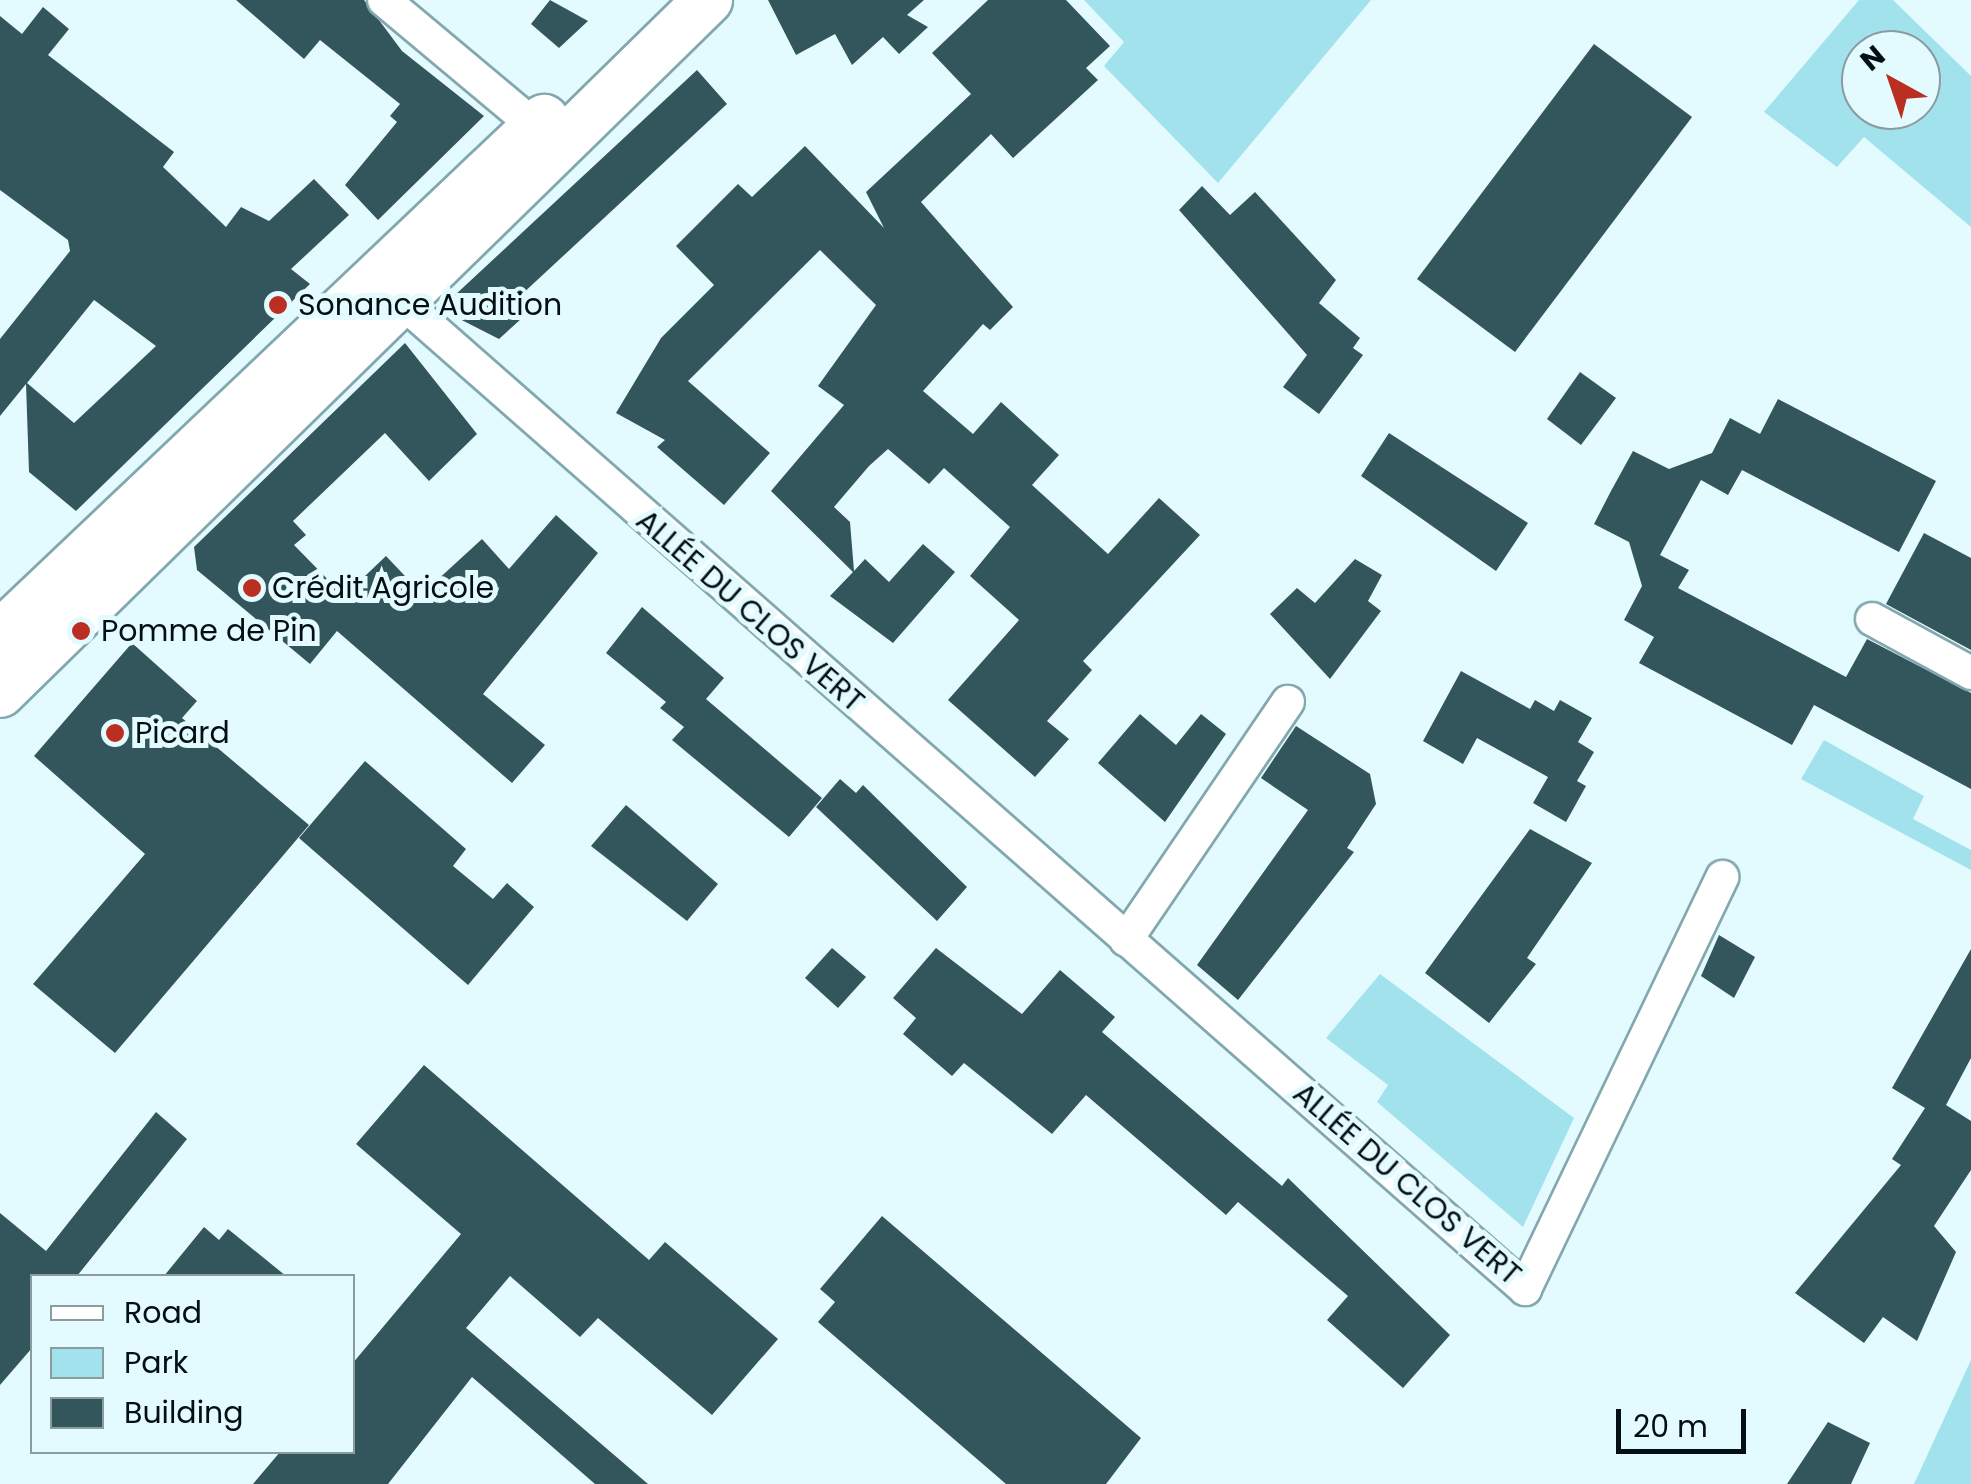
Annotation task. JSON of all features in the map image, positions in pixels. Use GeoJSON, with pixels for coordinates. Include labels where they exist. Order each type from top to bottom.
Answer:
{"type":"FeatureCollection","features":[{"type":"Feature","properties":{"kind":"main road"},"geometry":{"type":"LineString","coordinates":[[548,137],[670,0]]}},
{"type":"Feature","properties":{"kind":"main road"},"geometry":{"type":"LineString","coordinates":[[0,693],[388,292],[548,137],[708,0]]}},
{"type":"Feature","properties":{"kind":"main road"},"geometry":{"type":"LineString","coordinates":[[0,635],[388,292]]}},
{"type":"Feature","properties":{"kind":"street"},"geometry":{"type":"LineString","coordinates":[[384,0],[548,137]]}},
{"type":"Feature","properties":{"kind":"street","name":"ALLÉE DU CLOS VERT"},"geometry":{"type":"LineString","coordinates":[[388,292],[1525,1290],[1722,877]]}},
{"type":"Feature","properties":{"kind":"street"},"geometry":{"type":"LineString","coordinates":[[1872,619],[1971,673]]}},
{"type":"Feature","properties":{"kind":"street"},"geometry":{"type":"LineString","coordinates":[[1126,940],[1288,702]]}},
{"type":"Feature","properties":{"kind":"green space"},"geometry":{"type":"Polygon","coordinates":[[[1084,0],[1371,0],[1218,183],[1104,66],[1124,42],[1084,0]]]}},
{"type":"Feature","properties":{"kind":"green space"},"geometry":{"type":"Polygon","coordinates":[[[1859,0],[1893,0],[1924,30],[1841,30],[1841,130],[1941,130],[1941,47],[1971,76],[1971,227],[1864,137],[1837,167],[1764,112],[1859,0]]]}},
{"type":"Feature","properties":{"kind":"green space"},"geometry":{"type":"Polygon","coordinates":[[[1824,740],[1924,796],[1913,819],[1971,850],[1971,870],[1801,779],[1824,740]]]}},
{"type":"Feature","properties":{"kind":"green space"},"geometry":{"type":"Polygon","coordinates":[[[1380,974],[1574,1118],[1523,1227],[1377,1102],[1388,1085],[1326,1038],[1380,974]]]}},
{"type":"Feature","properties":{"kind":"green space"},"geometry":{"type":"Polygon","coordinates":[[[1971,1360],[1971,1484],[1914,1484],[1971,1360]]]}},
{"type":"Feature","properties":{"kind":"building"},"geometry":{"type":"Polygon","coordinates":[[[236,0],[364,0],[402,51],[484,116],[378,220],[345,185],[397,122],[390,116],[400,104],[320,40],[304,59],[236,0]]]}},
{"type":"Feature","properties":{"kind":"building"},"geometry":{"type":"Polygon","coordinates":[[[550,0],[588,21],[559,48],[531,24],[550,0]]]}},
{"type":"Feature","properties":{"kind":"building"},"geometry":{"type":"Polygon","coordinates":[[[768,0],[924,0],[907,15],[928,27],[899,54],[883,37],[852,65],[835,34],[796,55],[768,0]]]}},
{"type":"Feature","properties":{"kind":"building"},"geometry":{"type":"Polygon","coordinates":[[[988,0],[1066,0],[1110,46],[1086,68],[1098,80],[1013,158],[991,134],[921,202],[1013,307],[990,330],[983,324],[923,391],[973,434],[1001,402],[1059,455],[1032,485],[1108,554],[1159,498],[1200,535],[1083,661],[1092,670],[1047,721],[1069,739],[1035,777],[948,700],[1019,620],[970,576],[1010,527],[944,468],[929,484],[888,449],[869,466],[834,507],[850,522],[854,571],[865,559],[889,582],[923,544],[955,572],[893,643],[830,596],[853,572],[771,491],[844,405],[818,386],[876,305],[820,250],[688,381],[770,453],[724,505],[657,447],[665,440],[616,413],[661,338],[714,285],[676,246],[738,184],[752,197],[805,146],[884,228],[866,192],[971,94],[932,53],[988,0]]]}},
{"type":"Feature","properties":{"kind":"building"},"geometry":{"type":"Polygon","coordinates":[[[43,7],[69,29],[48,55],[174,152],[163,167],[226,227],[241,207],[269,221],[314,179],[349,215],[291,269],[310,284],[76,511],[29,472],[26,384],[0,416],[0,339],[70,251],[68,240],[0,190],[0,16],[22,34],[43,7]],[[94,300],[27,383],[74,423],[156,346],[94,300]]]}},
{"type":"Feature","properties":{"kind":"building"},"geometry":{"type":"Polygon","coordinates":[[[1594,44],[1692,117],[1515,352],[1417,279],[1594,44]]]}},
{"type":"Feature","properties":{"kind":"building"},"geometry":{"type":"Polygon","coordinates":[[[697,70],[727,104],[520,296],[532,309],[499,339],[440,309],[697,70]]]}},
{"type":"Feature","properties":{"kind":"building"},"geometry":{"type":"Polygon","coordinates":[[[1202,186],[1230,215],[1255,192],[1336,280],[1319,303],[1360,338],[1353,348],[1363,355],[1319,414],[1283,387],[1307,355],[1179,210],[1202,186]]]}},
{"type":"Feature","properties":{"kind":"building"},"geometry":{"type":"Polygon","coordinates":[[[405,343],[477,434],[429,481],[385,433],[293,521],[306,535],[294,545],[344,596],[386,556],[422,594],[482,539],[509,569],[556,515],[598,553],[483,694],[545,745],[512,783],[337,631],[310,664],[197,570],[194,547],[405,343]]]}},
{"type":"Feature","properties":{"kind":"building"},"geometry":{"type":"Polygon","coordinates":[[[1580,372],[1616,398],[1581,445],[1547,419],[1580,372]]]}},
{"type":"Feature","properties":{"kind":"building"},"geometry":{"type":"Polygon","coordinates":[[[1778,399],[1936,481],[1899,552],[1742,470],[1728,495],[1701,480],[1660,555],[1689,570],[1678,588],[1846,677],[1867,639],[1971,693],[1971,789],[1814,705],[1792,745],[1639,663],[1654,637],[1624,620],[1642,586],[1629,542],[1594,524],[1611,491],[1633,451],[1669,469],[1712,453],[1730,418],[1760,434],[1778,399]]]}},
{"type":"Feature","properties":{"kind":"building"},"geometry":{"type":"Polygon","coordinates":[[[1389,433],[1528,523],[1496,571],[1361,476],[1389,433]]]}},
{"type":"Feature","properties":{"kind":"building"},"geometry":{"type":"Polygon","coordinates":[[[1924,533],[1971,558],[1971,650],[1886,604],[1924,533]]]}},
{"type":"Feature","properties":{"kind":"building"},"geometry":{"type":"Polygon","coordinates":[[[1355,559],[1382,575],[1368,601],[1381,611],[1330,679],[1270,614],[1297,588],[1315,603],[1355,559]]]}},
{"type":"Feature","properties":{"kind":"building"},"geometry":{"type":"Polygon","coordinates":[[[642,607],[724,678],[706,699],[822,798],[789,837],[672,740],[684,727],[660,708],[666,702],[606,653],[642,607]]]}},
{"type":"Feature","properties":{"kind":"building"},"geometry":{"type":"Polygon","coordinates":[[[132,643],[197,701],[182,718],[309,825],[115,1053],[33,984],[145,854],[34,756],[132,643]]]}},
{"type":"Feature","properties":{"kind":"building"},"geometry":{"type":"Polygon","coordinates":[[[1461,671],[1530,709],[1535,700],[1554,711],[1560,700],[1592,718],[1578,742],[1594,752],[1577,781],[1586,786],[1566,822],[1533,803],[1548,777],[1477,738],[1463,764],[1423,741],[1461,671]]]}},
{"type":"Feature","properties":{"kind":"building"},"geometry":{"type":"Polygon","coordinates":[[[1140,714],[1176,745],[1201,714],[1226,734],[1165,822],[1098,763],[1140,714]]]}},
{"type":"Feature","properties":{"kind":"building"},"geometry":{"type":"Polygon","coordinates":[[[1296,726],[1370,774],[1376,804],[1347,848],[1354,852],[1238,1000],[1197,965],[1308,810],[1261,778],[1296,726]]]}},
{"type":"Feature","properties":{"kind":"building"},"geometry":{"type":"Polygon","coordinates":[[[365,761],[466,849],[453,866],[493,899],[507,883],[534,907],[468,985],[299,838],[365,761]]]}},
{"type":"Feature","properties":{"kind":"building"},"geometry":{"type":"Polygon","coordinates":[[[840,779],[856,793],[863,785],[967,887],[937,921],[816,807],[840,779]]]}},
{"type":"Feature","properties":{"kind":"building"},"geometry":{"type":"Polygon","coordinates":[[[626,805],[718,884],[687,921],[591,846],[626,805]]]}},
{"type":"Feature","properties":{"kind":"building"},"geometry":{"type":"Polygon","coordinates":[[[1530,829],[1592,863],[1527,958],[1536,964],[1489,1023],[1425,973],[1530,829]]]}},
{"type":"Feature","properties":{"kind":"building"},"geometry":{"type":"Polygon","coordinates":[[[1719,935],[1755,957],[1734,998],[1701,976],[1719,935]]]}},
{"type":"Feature","properties":{"kind":"building"},"geometry":{"type":"Polygon","coordinates":[[[832,948],[866,977],[838,1008],[805,978],[832,948]]]}},
{"type":"Feature","properties":{"kind":"building"},"geometry":{"type":"Polygon","coordinates":[[[936,948],[1022,1014],[1060,970],[1115,1017],[1102,1032],[1282,1186],[1288,1178],[1450,1335],[1403,1388],[1327,1320],[1348,1296],[1238,1202],[1226,1215],[1086,1095],[1052,1134],[964,1063],[952,1076],[903,1034],[916,1018],[893,998],[936,948]]]}},
{"type":"Feature","properties":{"kind":"building"},"geometry":{"type":"Polygon","coordinates":[[[1971,949],[1971,1058],[1946,1105],[1971,1121],[1971,1170],[1934,1226],[1956,1252],[1917,1341],[1883,1317],[1864,1343],[1795,1293],[1901,1165],[1892,1159],[1925,1108],[1892,1088],[1971,949]]]}},
{"type":"Feature","properties":{"kind":"building"},"geometry":{"type":"Polygon","coordinates":[[[424,1065],[649,1260],[665,1242],[778,1339],[712,1415],[598,1318],[580,1337],[510,1276],[466,1328],[648,1484],[595,1484],[472,1377],[388,1484],[253,1484],[278,1454],[355,1454],[355,1360],[461,1234],[356,1144],[424,1065]]]}},
{"type":"Feature","properties":{"kind":"building"},"geometry":{"type":"Polygon","coordinates":[[[156,1112],[187,1139],[79,1274],[30,1274],[30,1350],[0,1385],[0,1213],[46,1251],[156,1112]]]}},
{"type":"Feature","properties":{"kind":"building"},"geometry":{"type":"Polygon","coordinates":[[[882,1216],[1141,1438],[1106,1484],[1006,1484],[818,1322],[835,1302],[820,1289],[882,1216]]]}},
{"type":"Feature","properties":{"kind":"building"},"geometry":{"type":"Polygon","coordinates":[[[204,1227],[219,1240],[228,1229],[284,1274],[166,1274],[204,1227]]]}},
{"type":"Feature","properties":{"kind":"building"},"geometry":{"type":"Polygon","coordinates":[[[1828,1422],[1870,1443],[1851,1484],[1787,1484],[1828,1422]]]}},
{"type":"Feature","properties":{"kind":"place","name":"Sonance Audition"},"geometry":{"type":"Point","coordinates":[278,305]}},
{"type":"Feature","properties":{"kind":"place","name":"Crédit Agricole"},"geometry":{"type":"Point","coordinates":[252,588]}},
{"type":"Feature","properties":{"kind":"place","name":"Pomme de Pin"},"geometry":{"type":"Point","coordinates":[81,631]}},
{"type":"Feature","properties":{"kind":"place","name":"Picard"},"geometry":{"type":"Point","coordinates":[115,733]}}]}
